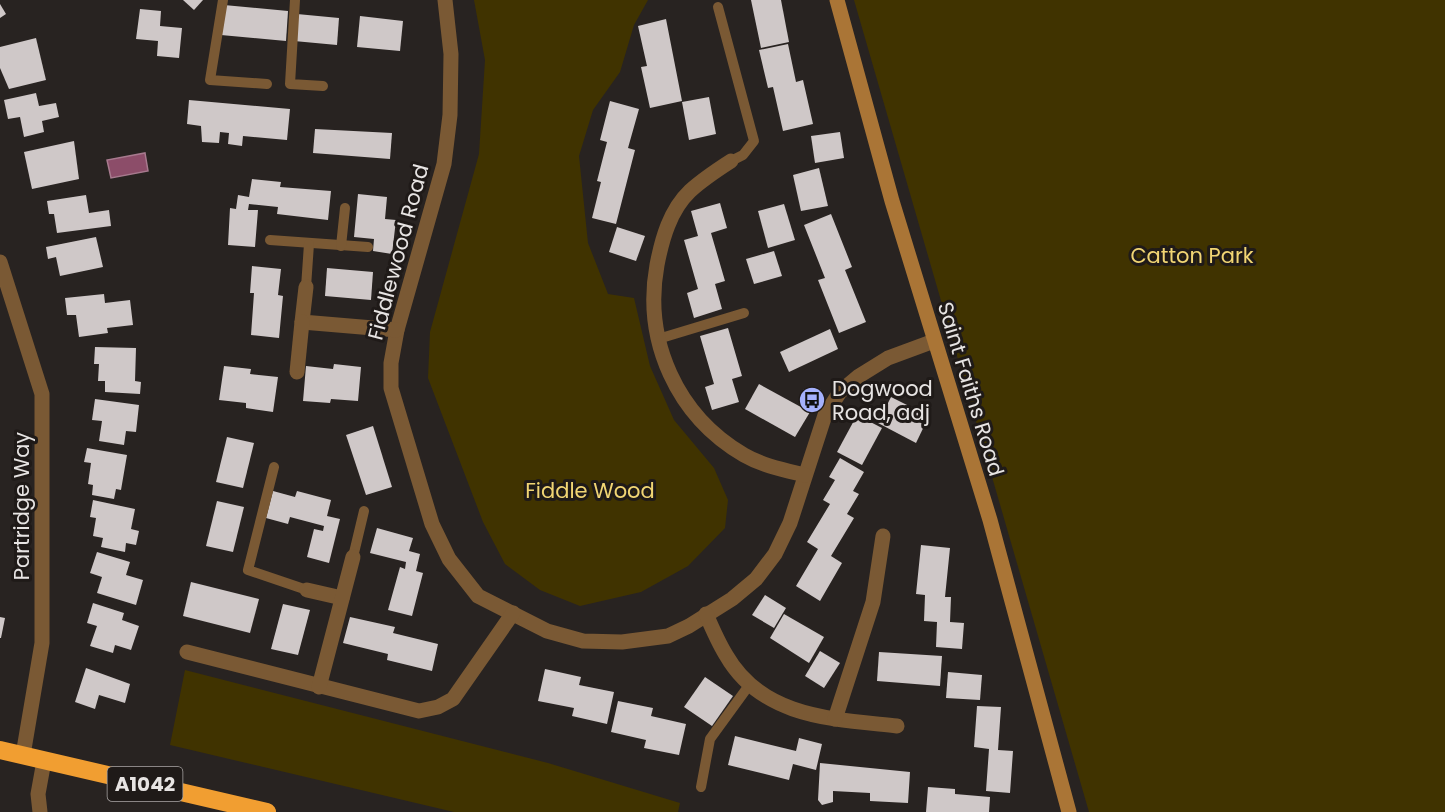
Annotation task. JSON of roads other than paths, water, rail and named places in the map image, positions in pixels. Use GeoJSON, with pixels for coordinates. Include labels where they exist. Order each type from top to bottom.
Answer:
{"type":"FeatureCollection","features":[{"type":"Feature","properties":{"kind":"highway","name":"A1042"},"geometry":{"type":"LineString","coordinates":[[0,750],[267,812]]}},
{"type":"Feature","properties":{"kind":"street","name":"Fiddlewood Road"},"geometry":{"type":"LineString","coordinates":[[445,0],[451,66],[450,115],[444,164],[397,330],[391,363],[391,388],[432,524],[449,559],[478,596],[547,632],[583,641],[622,642],[668,636],[689,626],[732,599],[756,579],[775,554],[790,523],[825,415],[840,392],[859,376],[888,358],[934,341]]}},
{"type":"Feature","properties":{"kind":"street","name":"Saint Faiths Road"},"geometry":{"type":"LineString","coordinates":[[837,0],[934,341],[990,520],[1069,812]]}},
{"type":"Feature","properties":{"kind":"street"},"geometry":{"type":"LineString","coordinates":[[731,161],[690,192],[671,217],[660,252],[653,286],[661,355],[676,388],[694,415],[711,431],[745,456],[773,468],[805,475]]}},
{"type":"Feature","properties":{"kind":"street","name":"Partridge Way"},"geometry":{"type":"LineString","coordinates":[[0,262],[42,394],[42,643],[23,755]]}},
{"type":"Feature","properties":{"kind":"street"},"geometry":{"type":"LineString","coordinates":[[297,372],[306,287]]}},
{"type":"Feature","properties":{"kind":"street"},"geometry":{"type":"LineString","coordinates":[[302,322],[397,330]]}},
{"type":"Feature","properties":{"kind":"street"},"geometry":{"type":"LineString","coordinates":[[835,719],[873,602],[883,536]]}},
{"type":"Feature","properties":{"kind":"street"},"geometry":{"type":"LineString","coordinates":[[319,687],[353,558]]}},
{"type":"Feature","properties":{"kind":"street"},"geometry":{"type":"LineString","coordinates":[[307,590],[342,598]]}},
{"type":"Feature","properties":{"kind":"street"},"geometry":{"type":"LineString","coordinates":[[187,652],[419,711],[438,708],[453,699],[513,613]]}},
{"type":"Feature","properties":{"kind":"street"},"geometry":{"type":"LineString","coordinates":[[706,614],[726,657],[768,700],[799,713],[897,726]]}},
{"type":"Feature","properties":{"kind":"street"},"geometry":{"type":"LineString","coordinates":[[40,812],[38,794],[44,761]]}},
{"type":"Feature","properties":{"kind":"street","name":"Saint Faiths Road"},"geometry":{"type":"LineString","coordinates":[[1058,812],[1063,790]]}},
{"type":"Feature","properties":{"kind":"lane"},"geometry":{"type":"LineString","coordinates":[[223,0],[210,80],[267,84]]}},
{"type":"Feature","properties":{"kind":"lane"},"geometry":{"type":"LineString","coordinates":[[295,0],[290,84],[324,86]]}},
{"type":"Feature","properties":{"kind":"lane"},"geometry":{"type":"LineString","coordinates":[[718,6],[754,141],[743,155],[731,161]]}},
{"type":"Feature","properties":{"kind":"lane"},"geometry":{"type":"LineString","coordinates":[[341,246],[345,208]]}},
{"type":"Feature","properties":{"kind":"lane"},"geometry":{"type":"LineString","coordinates":[[270,240],[368,247]]}},
{"type":"Feature","properties":{"kind":"lane"},"geometry":{"type":"LineString","coordinates":[[306,287],[309,244]]}},
{"type":"Feature","properties":{"kind":"lane"},"geometry":{"type":"LineString","coordinates":[[658,339],[744,313]]}},
{"type":"Feature","properties":{"kind":"lane"},"geometry":{"type":"LineString","coordinates":[[274,467],[248,570],[307,590]]}},
{"type":"Feature","properties":{"kind":"lane"},"geometry":{"type":"LineString","coordinates":[[353,558],[364,511]]}},
{"type":"Feature","properties":{"kind":"lane"},"geometry":{"type":"LineString","coordinates":[[701,787],[710,739],[750,684]]}},
{"type":"Feature","properties":{"kind":"place","name":"Dogwood Road, adj"},"geometry":{"type":"Point","coordinates":[812,400]}},
{"type":"Feature","properties":{"kind":"park label","name":"Catton Park"},"geometry":{"type":"Point","coordinates":[1192,255]}},
{"type":"Feature","properties":{"kind":"park label","name":"Fiddle Wood"},"geometry":{"type":"Point","coordinates":[590,490]}}]}
